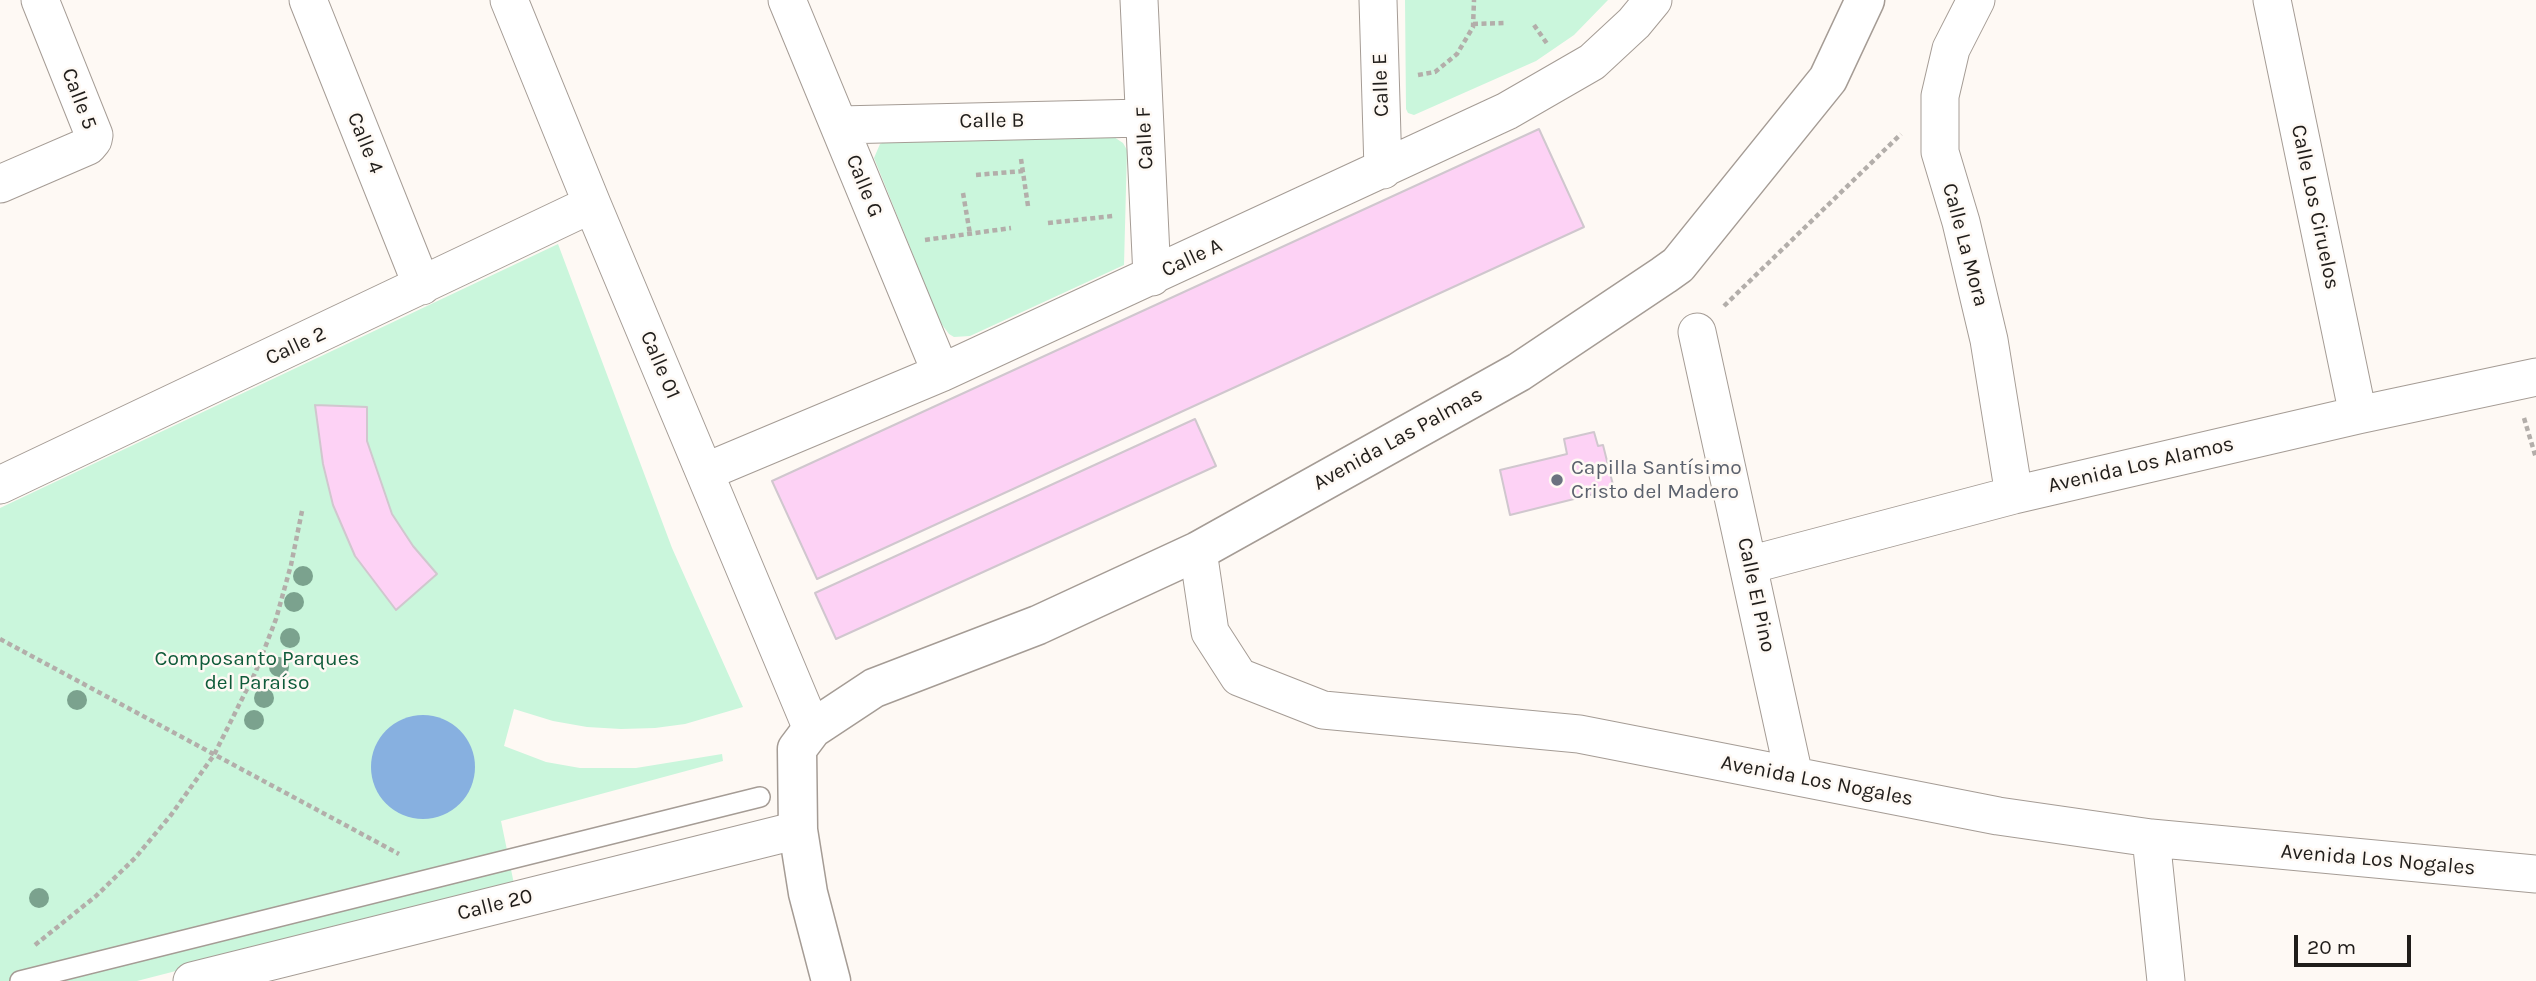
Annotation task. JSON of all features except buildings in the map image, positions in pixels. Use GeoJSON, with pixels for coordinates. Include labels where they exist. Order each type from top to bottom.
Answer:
{"type":"FeatureCollection","features":[{"type":"Feature","properties":{"kind":"main road","name":"Avenida Las Palmas"},"geometry":{"type":"LineString","coordinates":[[812,729],[874,688],[1038,625],[1198,551],[1519,372],[1678,265],[1828,79],[1865,0]]}},
{"type":"Feature","properties":{"kind":"main road"},"geometry":{"type":"LineString","coordinates":[[812,729],[797,749],[798,830],[808,893],[831,981]]}},
{"type":"Feature","properties":{"kind":"street","name":"Calle 5"},"geometry":{"type":"LineString","coordinates":[[0,184],[88,146],[93,140],[94,135],[40,0]]}},
{"type":"Feature","properties":{"kind":"street","name":"Calle 4"},"geometry":{"type":"LineString","coordinates":[[308,0],[422,286]]}},
{"type":"Feature","properties":{"kind":"street","name":"Calle 01"},"geometry":{"type":"LineString","coordinates":[[509,0],[812,729]]}},
{"type":"Feature","properties":{"kind":"street","name":"Calle G"},"geometry":{"type":"LineString","coordinates":[[788,0],[941,373]]}},
{"type":"Feature","properties":{"kind":"street","name":"Calle F"},"geometry":{"type":"LineString","coordinates":[[1139,0],[1152,276]]}},
{"type":"Feature","properties":{"kind":"street","name":"Calle E"},"geometry":{"type":"LineString","coordinates":[[1378,0],[1383,170]]}},
{"type":"Feature","properties":{"kind":"street","name":"Calle A"},"geometry":{"type":"LineString","coordinates":[[705,472],[941,373],[1507,111],[1591,62],[1634,23],[1653,0]]}},
{"type":"Feature","properties":{"kind":"street","name":"Calle La Mora"},"geometry":{"type":"LineString","coordinates":[[1976,0],[1951,48],[1940,96],[1940,152],[1961,222],[1989,340],[2014,495]]}},
{"type":"Feature","properties":{"kind":"street","name":"Calle Los Ciruelos"},"geometry":{"type":"LineString","coordinates":[[2273,0],[2358,415]]}},
{"type":"Feature","properties":{"kind":"street","name":"Calle B"},"geometry":{"type":"LineString","coordinates":[[839,125],[1144,118]]}},
{"type":"Feature","properties":{"kind":"street","name":"Calle 2"},"geometry":{"type":"LineString","coordinates":[[0,485],[592,204]]}},
{"type":"Feature","properties":{"kind":"street","name":"Calle El Pino"},"geometry":{"type":"LineString","coordinates":[[1697,332],[1794,776]]}},
{"type":"Feature","properties":{"kind":"street","name":"Avenida Los Alamos"},"geometry":{"type":"LineString","coordinates":[[1749,565],[2014,495],[2358,415],[2536,377]]}},
{"type":"Feature","properties":{"kind":"street","name":"Avenida Los Nogales"},"geometry":{"type":"LineString","coordinates":[[1198,551],[1210,632],[1239,677],[1323,709],[1579,734],[1998,816],[2151,838],[2536,874]]}},
{"type":"Feature","properties":{"kind":"street","name":"Calle 20"},"geometry":{"type":"LineString","coordinates":[[192,981],[798,830]]}},
{"type":"Feature","properties":{"kind":"street"},"geometry":{"type":"LineString","coordinates":[[2151,838],[2166,981]]}},
{"type":"Feature","properties":{"kind":"lane"},"geometry":{"type":"LineString","coordinates":[[20,981],[760,797]]}},
{"type":"Feature","properties":{"kind":"path"},"geometry":{"type":"LineString","coordinates":[[1414,75],[1435,72],[1447,65],[1467,41],[1473,24],[1474,0]]}},
{"type":"Feature","properties":{"kind":"path"},"geometry":{"type":"LineString","coordinates":[[1473,24],[1507,23]]}},
{"type":"Feature","properties":{"kind":"path"},"geometry":{"type":"LineString","coordinates":[[1534,25],[1550,48],[1543,53]]}},
{"type":"Feature","properties":{"kind":"path"},"geometry":{"type":"LineString","coordinates":[[1697,332],[1940,96]]}},
{"type":"Feature","properties":{"kind":"path"},"geometry":{"type":"LineString","coordinates":[[1020,150],[1028,206]]}},
{"type":"Feature","properties":{"kind":"path"},"geometry":{"type":"LineString","coordinates":[[976,175],[1023,171]]}},
{"type":"Feature","properties":{"kind":"path"},"geometry":{"type":"LineString","coordinates":[[963,193],[970,234]]}},
{"type":"Feature","properties":{"kind":"path"},"geometry":{"type":"LineString","coordinates":[[1048,223],[1124,215]]}},
{"type":"Feature","properties":{"kind":"path"},"geometry":{"type":"LineString","coordinates":[[923,240],[1011,228]]}},
{"type":"Feature","properties":{"kind":"path"},"geometry":{"type":"LineString","coordinates":[[31,948],[96,897],[135,858],[171,815],[214,755],[256,671],[276,619],[302,511]]}},
{"type":"Feature","properties":{"kind":"path"},"geometry":{"type":"LineString","coordinates":[[0,639],[409,859]]}},
{"type":"Feature","properties":{"kind":"green space"},"geometry":{"type":"Polygon","coordinates":[[[1405,0],[1608,0],[1574,35],[1536,61],[1414,115],[1406,109],[1405,0]]]}},
{"type":"Feature","properties":{"kind":"green space"},"geometry":{"type":"Polygon","coordinates":[[[1114,137],[1123,143],[1127,150],[1124,265],[970,336],[954,337],[949,334],[940,322],[874,158],[880,144],[888,140],[1114,137]]]}},
{"type":"Feature","properties":{"kind":"green space","name":"Composanto Parques del Paraíso"},"geometry":{"type":"Polygon","coordinates":[[[558,244],[672,548],[743,707],[685,724],[621,729],[553,721],[514,709],[504,746],[546,762],[580,768],[636,768],[722,754],[723,761],[501,821],[514,884],[137,981],[0,981],[0,508],[558,244]]]}},
{"type":"Feature","properties":{"kind":"water"},"geometry":{"type":"Polygon","coordinates":[[[423,715],[443,719],[460,730],[471,747],[475,767],[471,787],[460,804],[443,815],[423,819],[403,815],[386,804],[375,787],[371,767],[375,747],[386,730],[403,719],[423,715]]]}},
{"type":"Feature","properties":{"kind":"place","name":"Capilla Santísimo Cristo del Madero"},"geometry":{"type":"Point","coordinates":[1557,480]}}]}
